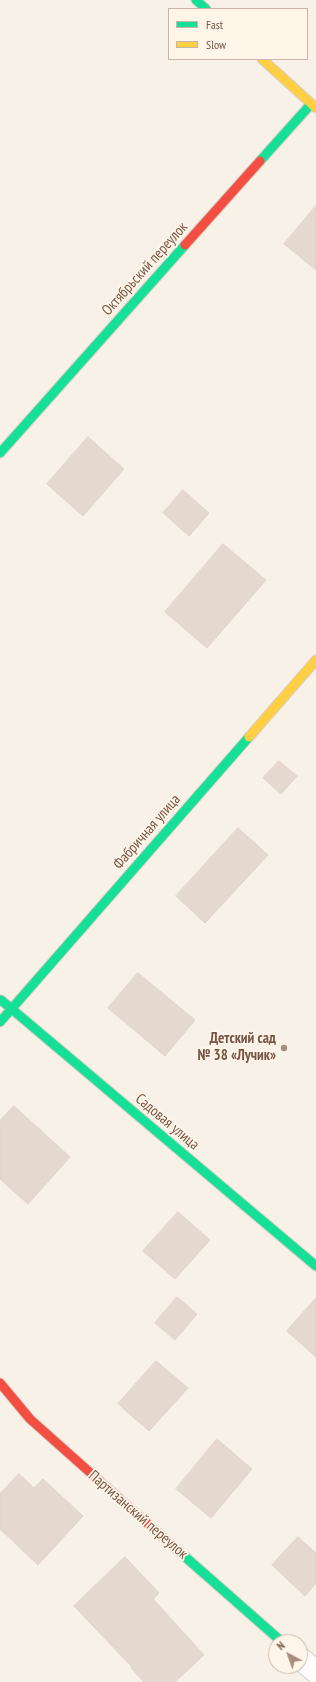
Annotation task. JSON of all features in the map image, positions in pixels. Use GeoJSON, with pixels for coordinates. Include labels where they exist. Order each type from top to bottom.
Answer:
{"type":"FeatureCollection","features":[{"type":"Feature","properties":{"kind":"street"},"geometry":{"type":"LineString","coordinates":[[196,0],[205,8]]}},
{"type":"Feature","properties":{"kind":"street"},"geometry":{"type":"LineString","coordinates":[[263,60],[314,106]]}},
{"type":"Feature","properties":{"kind":"street","name":"Октябрьский переулок"},"geometry":{"type":"LineString","coordinates":[[0,453],[314,106]]}},
{"type":"Feature","properties":{"kind":"street","name":"Фабричная улица"},"geometry":{"type":"LineString","coordinates":[[0,1022],[316,660]]}},
{"type":"Feature","properties":{"kind":"street","name":"Садовая улица"},"geometry":{"type":"LineString","coordinates":[[0,1000],[316,1266]]}},
{"type":"Feature","properties":{"kind":"street","name":"Партизанский переулок"},"geometry":{"type":"LineString","coordinates":[[0,1383],[30,1419],[273,1634]]}},
{"type":"Feature","properties":{"kind":"street"},"geometry":{"type":"LineString","coordinates":[[308,1665],[316,1672]]}},
{"type":"Feature","properties":{"kind":"building"},"geometry":{"type":"Polygon","coordinates":[[[316,206],[316,270],[284,244],[316,206]]]}},
{"type":"Feature","properties":{"kind":"building"},"geometry":{"type":"Polygon","coordinates":[[[88,437],[124,469],[83,516],[47,484],[88,437]]]}},
{"type":"Feature","properties":{"kind":"building"},"geometry":{"type":"Polygon","coordinates":[[[183,490],[209,513],[189,536],[163,513],[183,490]]]}},
{"type":"Feature","properties":{"kind":"building"},"geometry":{"type":"Polygon","coordinates":[[[223,544],[266,580],[207,648],[165,612],[223,544]]]}},
{"type":"Feature","properties":{"kind":"building"},"geometry":{"type":"Polygon","coordinates":[[[279,761],[297,776],[281,794],[263,778],[279,761]]]}},
{"type":"Feature","properties":{"kind":"building"},"geometry":{"type":"Polygon","coordinates":[[[238,828],[268,855],[205,923],[176,896],[238,828]]]}},
{"type":"Feature","properties":{"kind":"building"},"geometry":{"type":"Polygon","coordinates":[[[138,973],[195,1020],[165,1056],[108,1008],[138,973]]]}},
{"type":"Feature","properties":{"kind":"building"},"geometry":{"type":"Polygon","coordinates":[[[14,1106],[70,1157],[28,1204],[0,1179],[0,1121],[14,1106]]]}},
{"type":"Feature","properties":{"kind":"building"},"geometry":{"type":"Polygon","coordinates":[[[178,1212],[210,1240],[175,1279],[143,1251],[178,1212]]]}},
{"type":"Feature","properties":{"kind":"building"},"geometry":{"type":"Polygon","coordinates":[[[177,1297],[197,1314],[175,1340],[155,1323],[177,1297]]]}},
{"type":"Feature","properties":{"kind":"building"},"geometry":{"type":"Polygon","coordinates":[[[316,1298],[316,1357],[287,1331],[316,1298]]]}},
{"type":"Feature","properties":{"kind":"building"},"geometry":{"type":"Polygon","coordinates":[[[156,1361],[188,1388],[149,1431],[118,1404],[156,1361]]]}},
{"type":"Feature","properties":{"kind":"building"},"geometry":{"type":"Polygon","coordinates":[[[217,1439],[252,1469],[211,1518],[176,1489],[217,1439]]]}},
{"type":"Feature","properties":{"kind":"building"},"geometry":{"type":"Polygon","coordinates":[[[19,1474],[34,1488],[43,1479],[83,1516],[38,1565],[0,1529],[0,1494],[19,1474]]]}},
{"type":"Feature","properties":{"kind":"building"},"geometry":{"type":"Polygon","coordinates":[[[298,1537],[316,1553],[316,1583],[305,1596],[272,1565],[298,1537]]]}},
{"type":"Feature","properties":{"kind":"building"},"geometry":{"type":"Polygon","coordinates":[[[125,1557],[159,1593],[153,1599],[204,1655],[175,1682],[144,1682],[131,1668],[132,1667],[74,1606],[125,1557]]]}},
{"type":"Feature","properties":{"kind":"traffic: fast"},"geometry":{"type":"LineString","coordinates":[[196,0],[205,8]]}},
{"type":"Feature","properties":{"kind":"traffic: fast"},"geometry":{"type":"LineString","coordinates":[[260,161],[311,104]]}},
{"type":"Feature","properties":{"kind":"traffic: fast"},"geometry":{"type":"LineString","coordinates":[[0,453],[185,245]]}},
{"type":"Feature","properties":{"kind":"traffic: fast"},"geometry":{"type":"LineString","coordinates":[[0,1022],[249,737]]}},
{"type":"Feature","properties":{"kind":"traffic: fast"},"geometry":{"type":"LineString","coordinates":[[1,1000],[316,1266]]}},
{"type":"Feature","properties":{"kind":"traffic: fast"},"geometry":{"type":"LineString","coordinates":[[149,1525],[273,1634]]}},
{"type":"Feature","properties":{"kind":"traffic: slow"},"geometry":{"type":"LineString","coordinates":[[263,60],[316,108]]}},
{"type":"Feature","properties":{"kind":"traffic: slow"},"geometry":{"type":"LineString","coordinates":[[249,737],[316,660]]}},
{"type":"Feature","properties":{"kind":"traffic: jam"},"geometry":{"type":"LineString","coordinates":[[185,245],[260,161]]}},
{"type":"Feature","properties":{"kind":"traffic: jam"},"geometry":{"type":"LineString","coordinates":[[0,1383],[30,1419],[149,1525]]}},
{"type":"Feature","properties":{"kind":"place","name":"Детский сад № 38 «Лучик»"},"geometry":{"type":"Point","coordinates":[284,1048]}}]}
